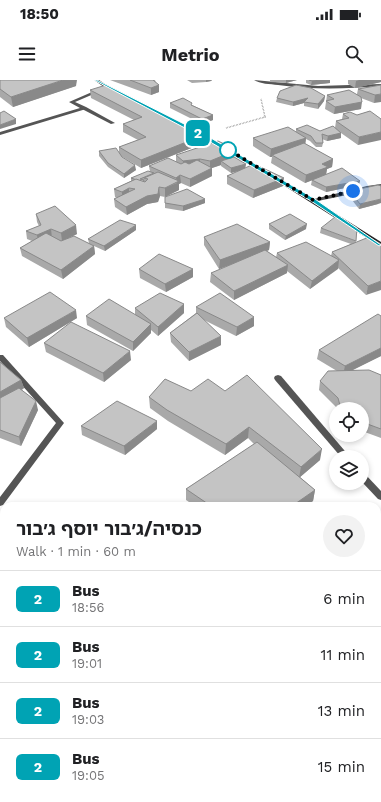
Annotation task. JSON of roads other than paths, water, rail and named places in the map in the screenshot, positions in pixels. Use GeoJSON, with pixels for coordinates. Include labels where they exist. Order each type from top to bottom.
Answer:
{"type":"FeatureCollection","features":[{"type":"Feature","properties":{"kind":"street"},"geometry":{"type":"LineString","coordinates":[[96,80],[121,94]]}},
{"type":"Feature","properties":{"kind":"street"},"geometry":{"type":"LineString","coordinates":[[256,80],[273,84],[331,88],[381,85]]}},
{"type":"Feature","properties":{"kind":"street"},"geometry":{"type":"LineString","coordinates":[[107,87],[71,102],[113,123]]}},
{"type":"Feature","properties":{"kind":"street"},"geometry":{"type":"LineString","coordinates":[[0,134],[84,108]]}},
{"type":"Feature","properties":{"kind":"street"},"geometry":{"type":"LineString","coordinates":[[189,128],[313,200],[381,245]]}},
{"type":"Feature","properties":{"kind":"street"},"geometry":{"type":"LineString","coordinates":[[313,200],[381,186]]}},
{"type":"Feature","properties":{"kind":"street"},"geometry":{"type":"LineString","coordinates":[[0,357],[60,423],[1,502]]}},
{"type":"Feature","properties":{"kind":"street"},"geometry":{"type":"LineString","coordinates":[[278,378],[340,450]]}},
{"type":"Feature","properties":{"kind":"street"},"geometry":{"type":"LineString","coordinates":[[369,484],[381,497]]}}]}
